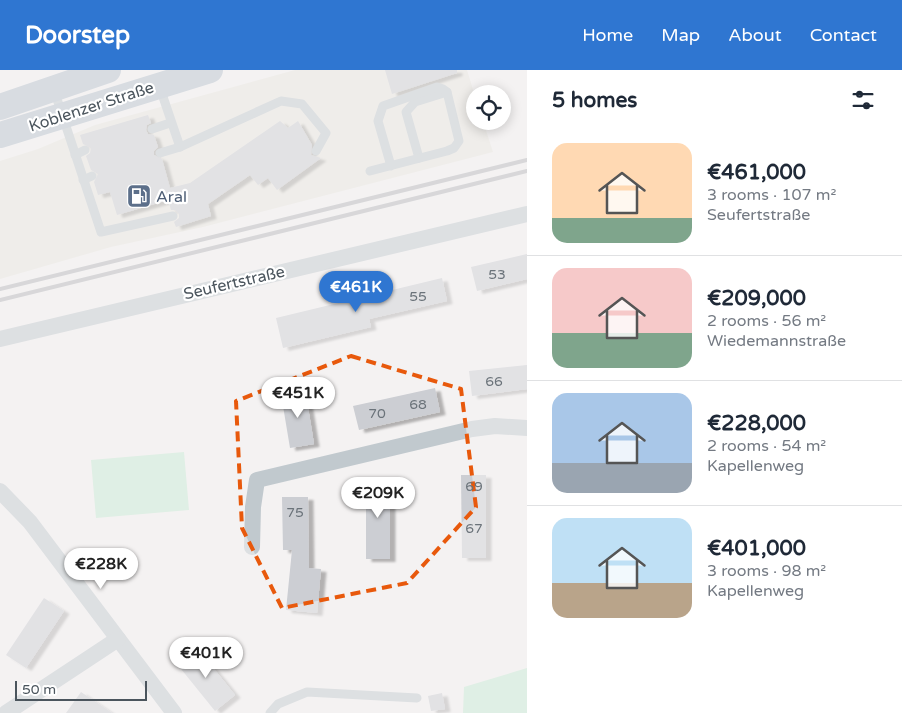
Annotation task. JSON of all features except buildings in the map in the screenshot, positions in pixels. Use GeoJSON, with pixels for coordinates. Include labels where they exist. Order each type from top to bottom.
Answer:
{"type":"FeatureCollection","features":[{"type":"Feature","properties":{"kind":"main road","name":"Koblenzer Straße"},"geometry":{"type":"LineString","coordinates":[[0,107],[108,70]]}},
{"type":"Feature","properties":{"kind":"main road","name":"Koblenzer Straße"},"geometry":{"type":"LineString","coordinates":[[0,135],[210,70]]}},
{"type":"Feature","properties":{"kind":"street","name":"Seufertstraße"},"geometry":{"type":"LineString","coordinates":[[0,339],[527,214]]}},
{"type":"Feature","properties":{"kind":"street"},"geometry":{"type":"LineString","coordinates":[[252,547],[253,507],[257,480],[472,429],[496,426],[527,428]]}},
{"type":"Feature","properties":{"kind":"street"},"geometry":{"type":"LineString","coordinates":[[0,490],[30,522],[174,713]]}},
{"type":"Feature","properties":{"kind":"street"},"geometry":{"type":"LineString","coordinates":[[6,713],[118,639]]}},
{"type":"Feature","properties":{"kind":"lane"},"geometry":{"type":"LineString","coordinates":[[159,85],[170,123],[180,147]]}},
{"type":"Feature","properties":{"kind":"lane"},"geometry":{"type":"LineString","coordinates":[[370,171],[391,166],[447,150],[457,145],[459,141],[447,95],[437,87],[397,99],[383,106],[378,121],[391,166]]}},
{"type":"Feature","properties":{"kind":"lane"},"geometry":{"type":"LineString","coordinates":[[54,90],[82,180],[102,232],[173,216]]}},
{"type":"Feature","properties":{"kind":"lane"},"geometry":{"type":"LineString","coordinates":[[419,158],[406,112],[415,102],[447,95]]}},
{"type":"Feature","properties":{"kind":"lane"},"geometry":{"type":"LineString","coordinates":[[160,154],[180,147],[281,101],[302,104],[326,133],[316,150]]}},
{"type":"Feature","properties":{"kind":"lane"},"geometry":{"type":"LineString","coordinates":[[152,129],[170,123]]}},
{"type":"Feature","properties":{"kind":"lane"},"geometry":{"type":"LineString","coordinates":[[75,155],[85,150]]}},
{"type":"Feature","properties":{"kind":"lane"},"geometry":{"type":"LineString","coordinates":[[82,180],[92,176]]}},
{"type":"Feature","properties":{"kind":"lane"},"geometry":{"type":"LineString","coordinates":[[270,713],[278,704],[307,692],[417,698]]}},
{"type":"Feature","properties":{"kind":"highlighted area"},"geometry":{"type":"Polygon","coordinates":[[[351,356],[461,389],[476,507],[407,583],[282,608],[242,528],[236,401],[351,356]]]}},
{"type":"Feature","properties":{"kind":"shaded area"},"geometry":{"type":"Polygon","coordinates":[[[295,70],[467,70],[472,85],[466,85],[466,130],[486,130],[493,152],[203,227],[111,247],[0,279],[0,161],[38,149],[95,125],[295,70]]]}},
{"type":"Feature","properties":{"kind":"green space"},"geometry":{"type":"Polygon","coordinates":[[[184,452],[189,510],[96,518],[91,460],[184,452]]]}},
{"type":"Feature","properties":{"kind":"green space"},"geometry":{"type":"Polygon","coordinates":[[[527,668],[527,713],[463,713],[464,687],[527,668]]]}},
{"type":"Feature","properties":{"kind":"railway"},"geometry":{"type":"LineString","coordinates":[[0,289],[527,160]]}},
{"type":"Feature","properties":{"kind":"railway"},"geometry":{"type":"LineString","coordinates":[[0,300],[527,171]]}},
{"type":"Feature","properties":{"kind":"place","name":"Aral"},"geometry":{"type":"Point","coordinates":[139,196]}}]}
